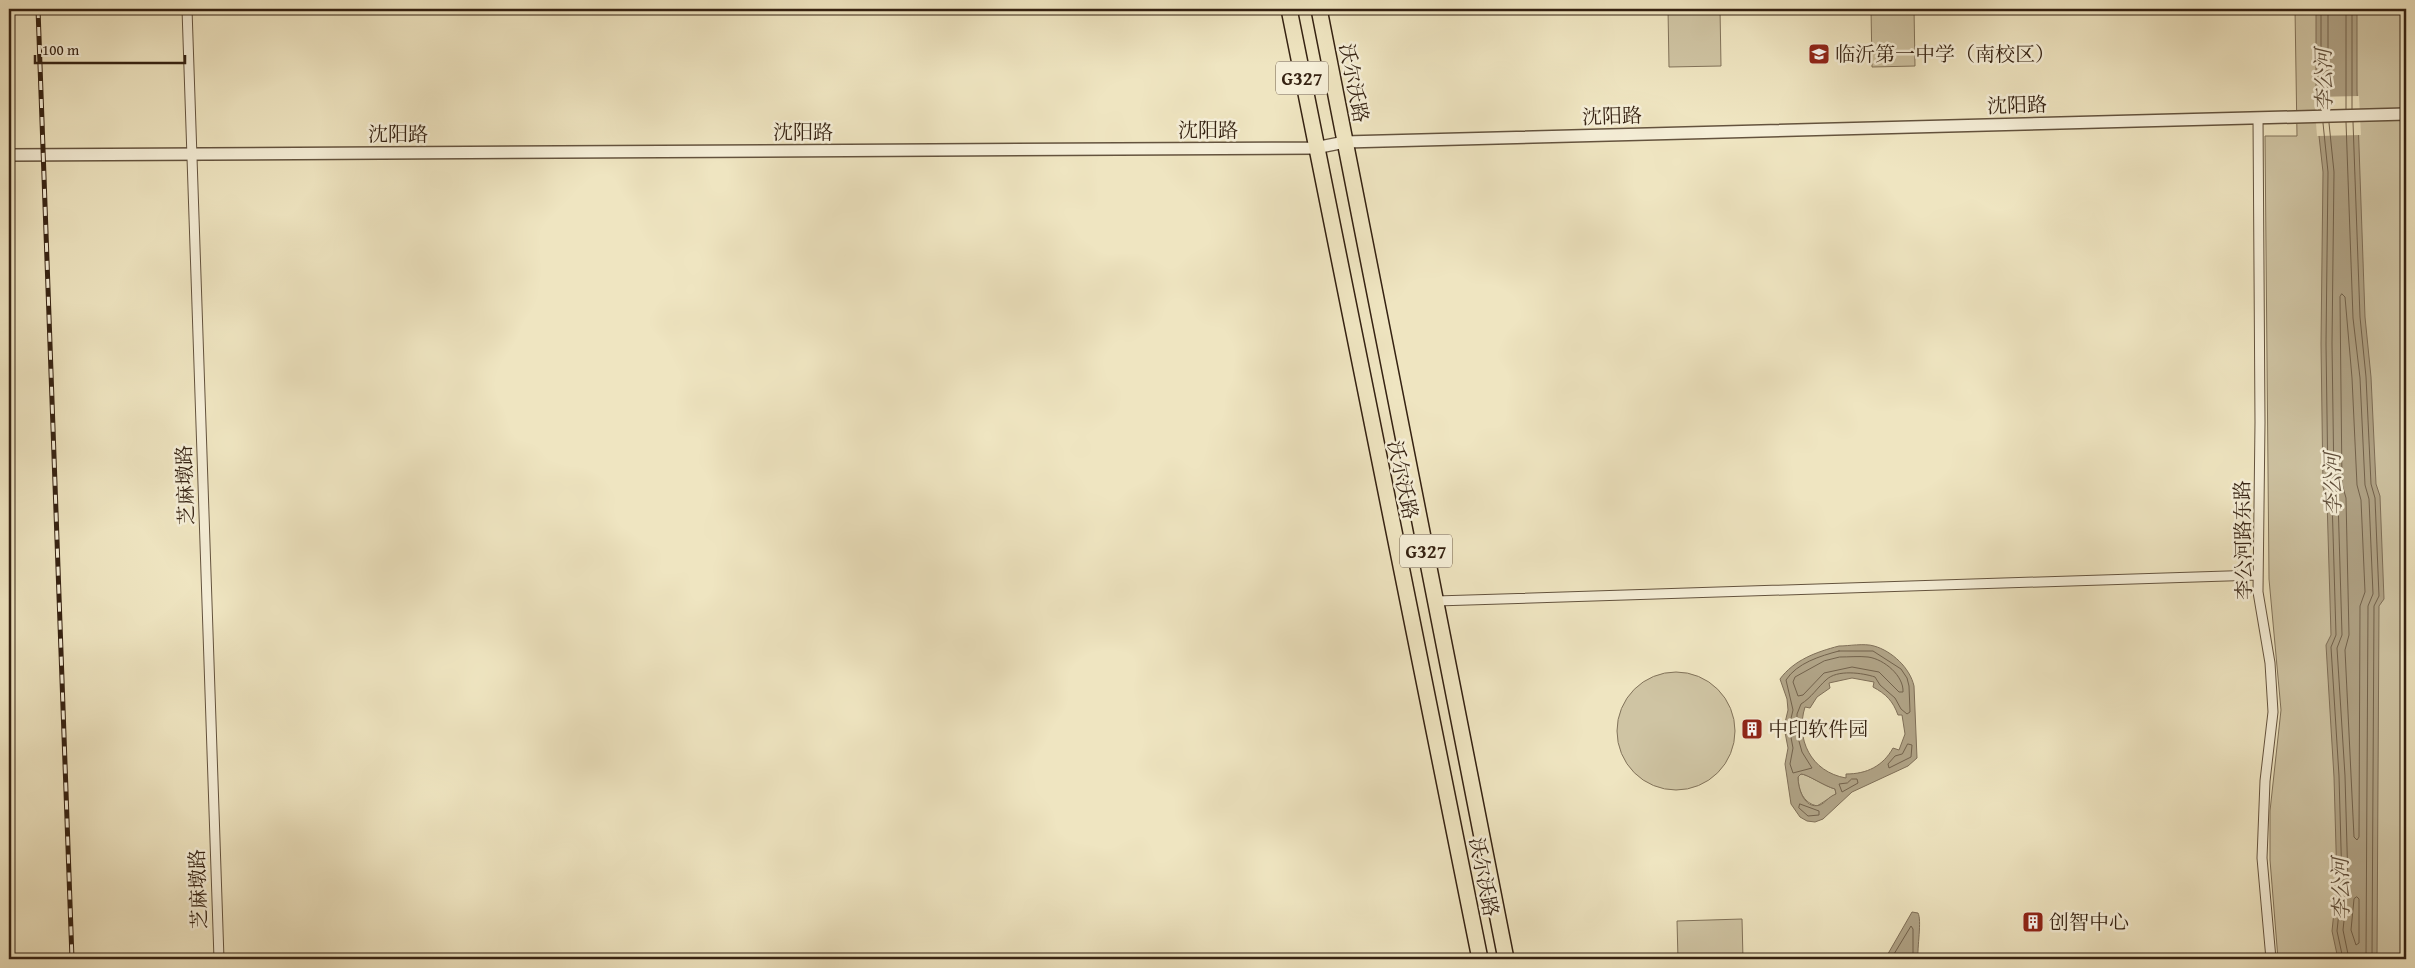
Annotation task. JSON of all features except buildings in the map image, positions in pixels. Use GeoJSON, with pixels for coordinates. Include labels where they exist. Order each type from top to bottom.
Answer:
{"type":"FeatureCollection","features":[{"type":"Feature","properties":{"kind":"highway","name":"沃尔沃路"},"geometry":{"type":"LineString","coordinates":[[1289,9],[1315,148],[1447,789],[1480,959]]}},
{"type":"Feature","properties":{"kind":"highway","name":"沃尔沃路"},"geometry":{"type":"LineString","coordinates":[[1319,9],[1506,959]]}},
{"type":"Feature","properties":{"kind":"street","name":"芝麻墩路"},"geometry":{"type":"LineString","coordinates":[[187,9],[219,959]]}},
{"type":"Feature","properties":{"kind":"street","name":"沈阳路"},"geometry":{"type":"LineString","coordinates":[[9,155],[1315,148],[1345,142],[2406,114]]}},
{"type":"Feature","properties":{"kind":"street","name":"李公河路东路"},"geometry":{"type":"LineString","coordinates":[[2258,118],[2260,412],[2258,592],[2270,663],[2272,696],[2271,735],[2265,781],[2262,858],[2271,959]]}},
{"type":"Feature","properties":{"kind":"street"},"geometry":{"type":"LineString","coordinates":[[1436,602],[2258,575]]}},
{"type":"Feature","properties":{"kind":"shaded area"},"geometry":{"type":"Polygon","coordinates":[[[1668,9],[1720,9],[1721,66],[1669,67],[1668,9]]]}},
{"type":"Feature","properties":{"kind":"shaded area"},"geometry":{"type":"Polygon","coordinates":[[[1871,9],[1914,9],[1915,66],[1872,67],[1871,9]]]}},
{"type":"Feature","properties":{"kind":"shaded area"},"geometry":{"type":"Polygon","coordinates":[[[2295,9],[2406,9],[2406,959],[2278,959],[2270,860],[2270,811],[2281,710],[2269,579],[2265,136],[2297,136],[2295,9]]]}},
{"type":"Feature","properties":{"kind":"shaded area"},"geometry":{"type":"Polygon","coordinates":[[[1676,672],[1699,676],[1718,689],[1731,708],[1735,731],[1731,754],[1718,773],[1699,786],[1676,790],[1653,786],[1634,773],[1621,754],[1617,731],[1621,708],[1634,689],[1653,676],[1676,672]]]}},
{"type":"Feature","properties":{"kind":"shaded area"},"geometry":{"type":"Polygon","coordinates":[[[1801,774],[1835,789],[1836,794],[1817,806],[1808,802],[1800,791],[1798,776],[1801,774]]]}},
{"type":"Feature","properties":{"kind":"shaded area"},"geometry":{"type":"Polygon","coordinates":[[[1742,919],[1743,959],[1678,959],[1677,921],[1742,919]]]}},
{"type":"Feature","properties":{"kind":"water","name":"李公河"},"geometry":{"type":"Polygon","coordinates":[[[2316,9],[2357,9],[2357,90],[2365,317],[2371,377],[2376,484],[2380,496],[2384,599],[2379,606],[2377,959],[2338,959],[2332,931],[2337,883],[2334,777],[2326,645],[2331,635],[2327,500],[2323,487],[2321,344],[2323,172],[2316,109],[2316,9]]]}},
{"type":"Feature","properties":{"kind":"water"},"geometry":{"type":"Polygon","coordinates":[[[1866,645],[1881,648],[1894,656],[1909,673],[1914,686],[1917,758],[1908,766],[1852,792],[1823,819],[1815,822],[1807,821],[1800,817],[1791,804],[1785,764],[1788,748],[1784,727],[1788,710],[1787,699],[1780,679],[1799,662],[1814,654],[1839,646],[1866,645]],[[1852,678],[1829,683],[1830,688],[1817,697],[1810,708],[1805,707],[1802,719],[1804,742],[1815,761],[1823,769],[1834,775],[1846,778],[1846,774],[1854,774],[1874,768],[1884,760],[1893,748],[1899,750],[1905,734],[1902,715],[1898,715],[1888,698],[1873,687],[1874,682],[1852,678]],[[1801,774],[1798,777],[1799,787],[1803,797],[1810,804],[1814,806],[1820,805],[1836,794],[1835,789],[1801,774]]]}},
{"type":"Feature","properties":{"kind":"water"},"geometry":{"type":"Polygon","coordinates":[[[1912,912],[1918,913],[1919,917],[1918,959],[1885,959],[1912,912]]]}},
{"type":"Feature","properties":{"kind":"pier"},"geometry":{"type":"Polygon","coordinates":[[[2359,96],[2361,135],[2317,136],[2314,97],[2359,96]]]}},
{"type":"Feature","properties":{"kind":"railway"},"geometry":{"type":"LineString","coordinates":[[38,9],[72,959]]}},
{"type":"Feature","properties":{"kind":"place","name":"临沂第一中学（南校区）"},"geometry":{"type":"Point","coordinates":[1819,54]}},
{"type":"Feature","properties":{"kind":"place","name":"中印软件园"},"geometry":{"type":"Point","coordinates":[1752,729]}},
{"type":"Feature","properties":{"kind":"place","name":"创智中心"},"geometry":{"type":"Point","coordinates":[2033,922]}}]}
